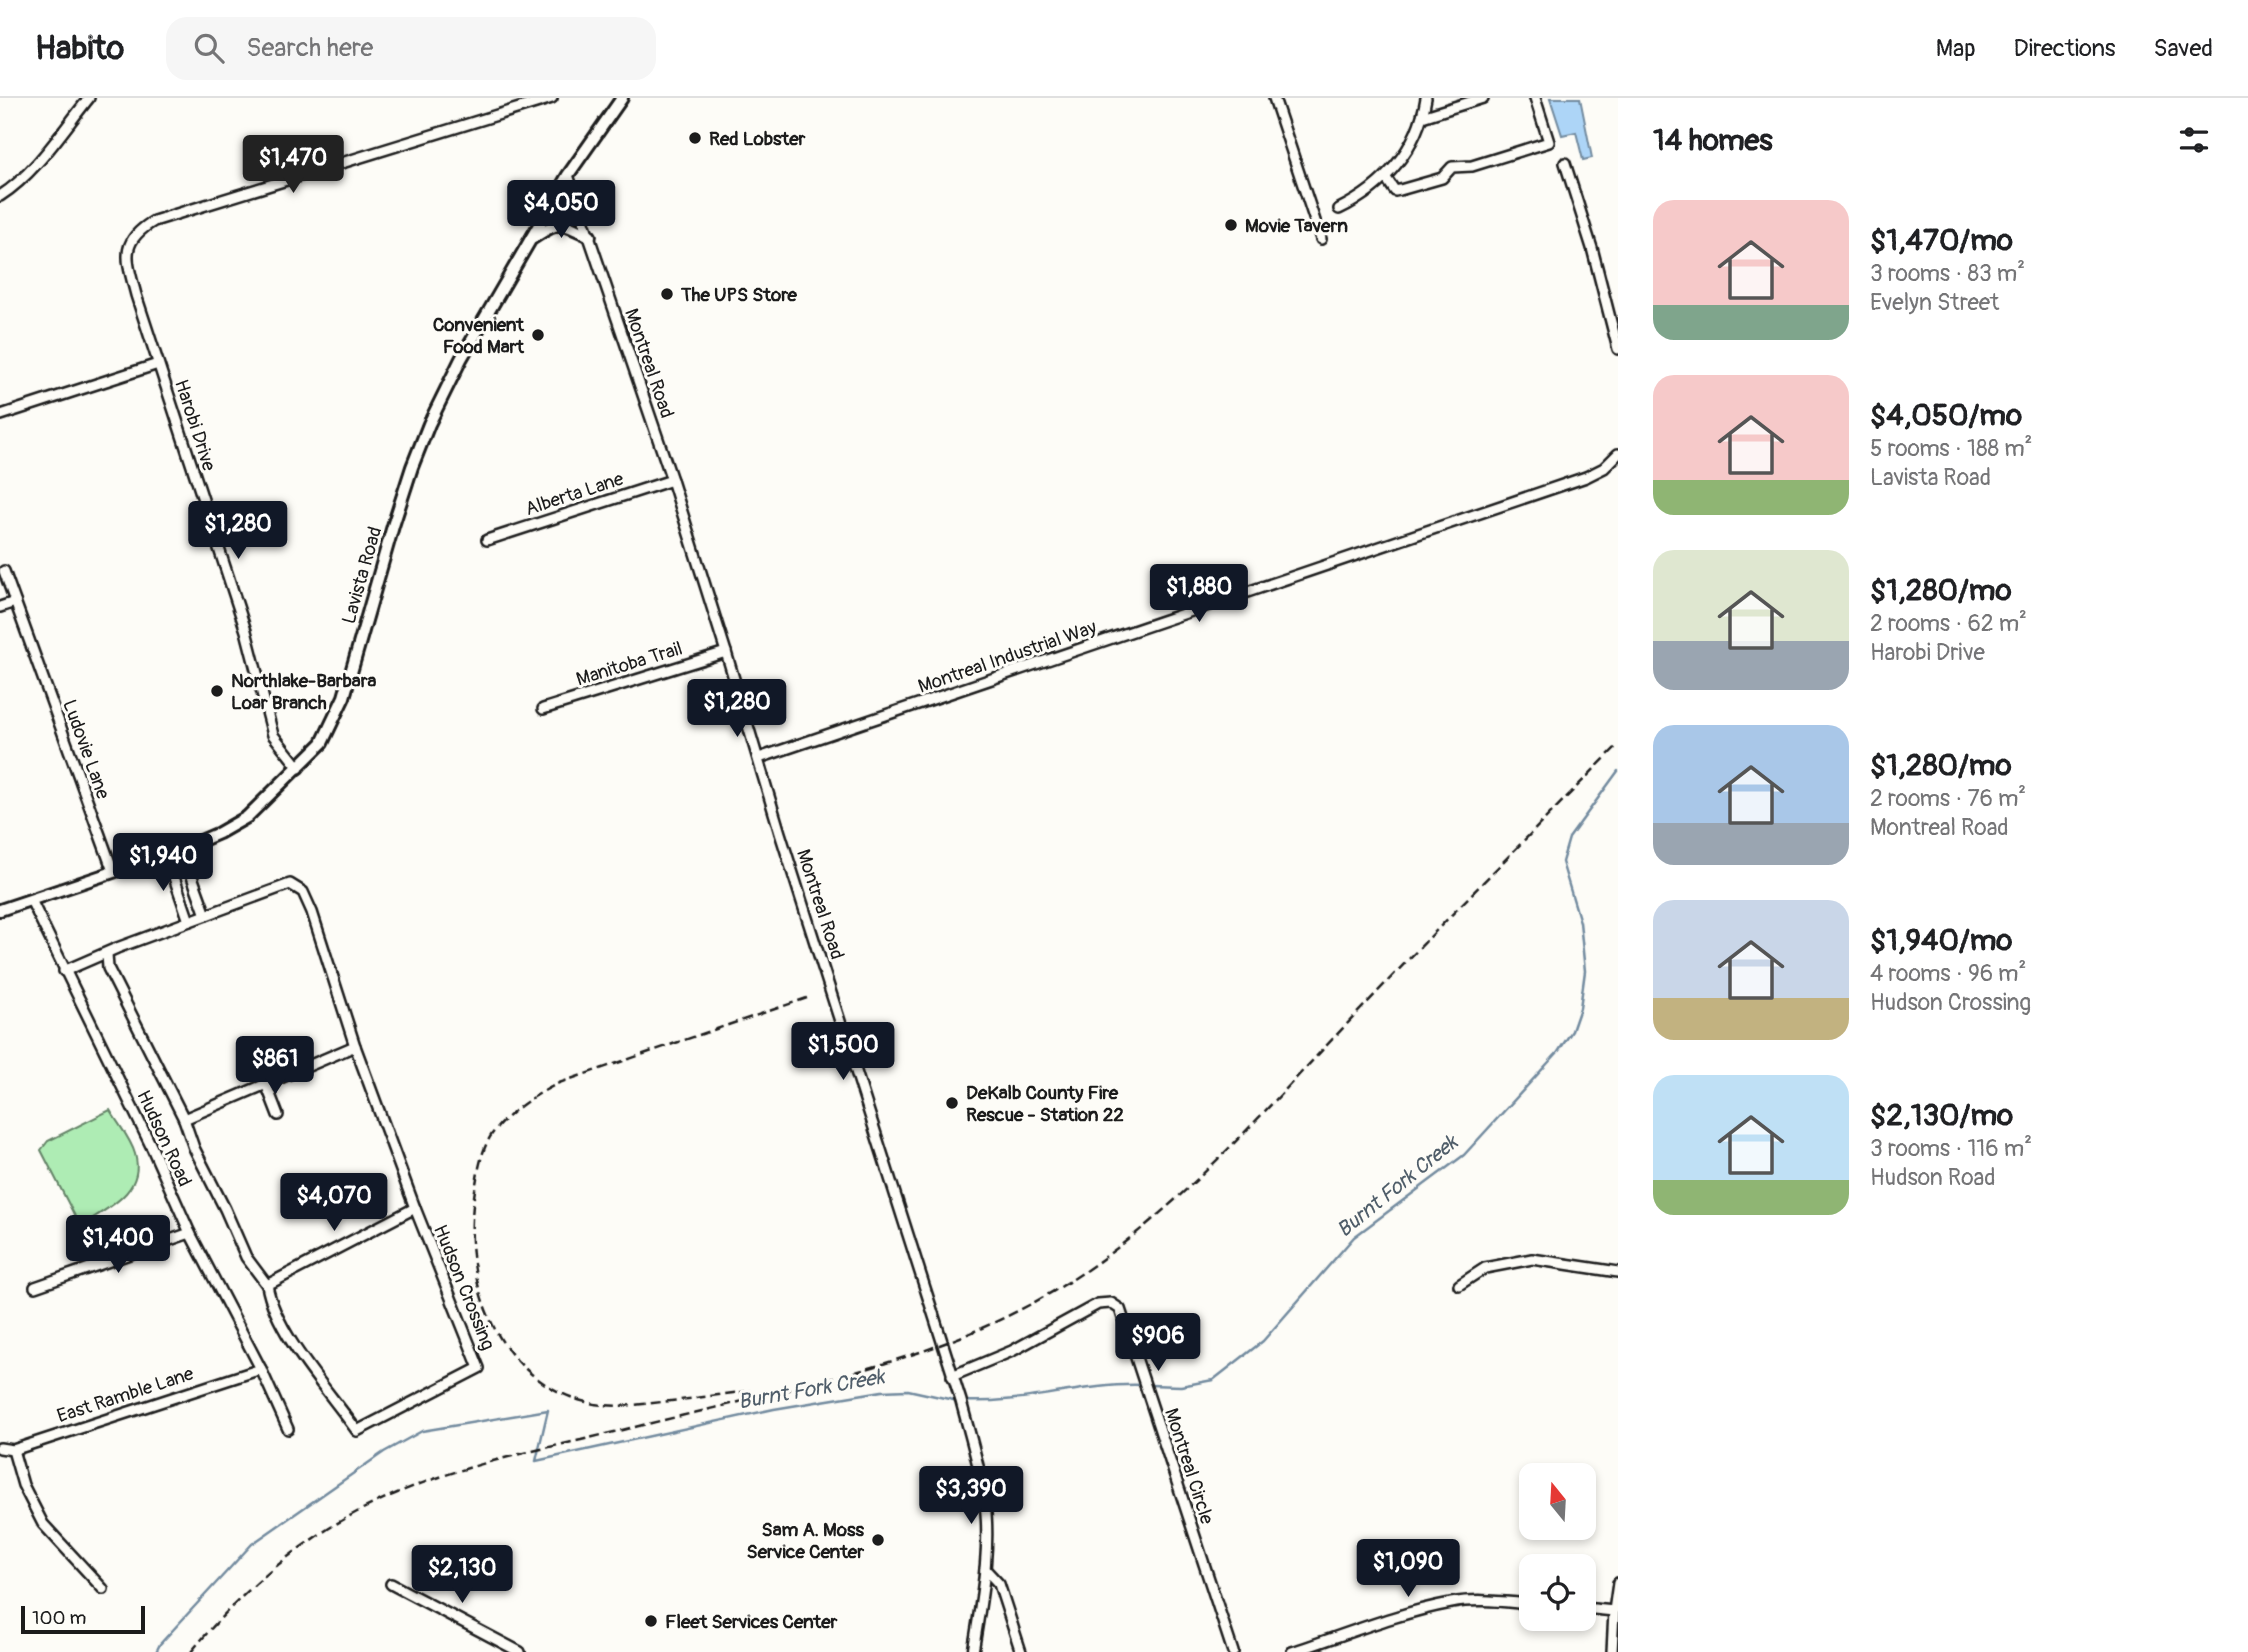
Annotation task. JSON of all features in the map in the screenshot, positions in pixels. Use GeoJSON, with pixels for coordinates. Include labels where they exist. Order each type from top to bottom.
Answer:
{"type":"FeatureCollection","features":[{"type":"Feature","properties":{"kind":"main road","name":"Lavista Road"},"geometry":{"type":"LineString","coordinates":[[0,910],[166,855],[219,833],[247,817],[322,743],[344,696],[392,529],[429,424],[461,359],[568,175],[620,99]]}},
{"type":"Feature","properties":{"kind":"main road"},"geometry":{"type":"LineString","coordinates":[[531,240],[558,224],[567,225],[590,236]]}},
{"type":"Feature","properties":{"kind":"street"},"geometry":{"type":"LineString","coordinates":[[0,196],[40,159],[89,98]]}},
{"type":"Feature","properties":{"kind":"street"},"geometry":{"type":"LineString","coordinates":[[158,364],[136,295],[127,256],[133,237],[143,228],[154,221],[552,98]]}},
{"type":"Feature","properties":{"kind":"street"},"geometry":{"type":"LineString","coordinates":[[1275,98],[1321,239]]}},
{"type":"Feature","properties":{"kind":"street"},"geometry":{"type":"LineString","coordinates":[[1339,209],[1364,196],[1386,177],[1411,143],[1422,117],[1426,98]]}},
{"type":"Feature","properties":{"kind":"street"},"geometry":{"type":"LineString","coordinates":[[1422,117],[1483,98]]}},
{"type":"Feature","properties":{"kind":"street"},"geometry":{"type":"LineString","coordinates":[[1386,177],[1395,191],[1400,190],[1442,178],[1452,167],[1472,166],[1549,142],[1535,98]]}},
{"type":"Feature","properties":{"kind":"street"},"geometry":{"type":"LineString","coordinates":[[1565,163],[1592,248],[1618,349]]}},
{"type":"Feature","properties":{"kind":"street","name":"Montreal Road"},"geometry":{"type":"LineString","coordinates":[[568,175],[672,480],[780,833],[960,1398],[985,1497],[985,1569],[973,1652]]}},
{"type":"Feature","properties":{"kind":"street","name":"Harobi Drive"},"geometry":{"type":"LineString","coordinates":[[1,415],[158,364],[246,631],[273,735],[299,768]]}},
{"type":"Feature","properties":{"kind":"street","name":"Montreal Industrial Way"},"geometry":{"type":"LineString","coordinates":[[759,758],[1578,480],[1604,468],[1618,454]]}},
{"type":"Feature","properties":{"kind":"street","name":"Alberta Lane"},"geometry":{"type":"LineString","coordinates":[[487,540],[672,480]]}},
{"type":"Feature","properties":{"kind":"street","name":"Ludovie Lane"},"geometry":{"type":"LineString","coordinates":[[4,571],[113,871]]}},
{"type":"Feature","properties":{"kind":"street"},"geometry":{"type":"LineString","coordinates":[[0,607],[15,602]]}},
{"type":"Feature","properties":{"kind":"street","name":"Manitoba Trail"},"geometry":{"type":"LineString","coordinates":[[543,709],[726,652]]}},
{"type":"Feature","properties":{"kind":"street"},"geometry":{"type":"LineString","coordinates":[[182,849],[206,915]]}},
{"type":"Feature","properties":{"kind":"street"},"geometry":{"type":"LineString","coordinates":[[166,855],[189,921]]}},
{"type":"Feature","properties":{"kind":"street","name":"Hudson Crossing"},"geometry":{"type":"LineString","coordinates":[[64,971],[117,948],[290,884],[303,891],[355,1046],[415,1208],[479,1368],[357,1431],[281,1326],[270,1303],[267,1285]]}},
{"type":"Feature","properties":{"kind":"street","name":"Hudson Road"},"geometry":{"type":"LineString","coordinates":[[31,900],[152,1148],[190,1233],[261,1369],[288,1429]]}},
{"type":"Feature","properties":{"kind":"street"},"geometry":{"type":"LineString","coordinates":[[107,954],[108,968],[184,1119],[194,1148],[246,1257],[267,1285],[415,1208]]}},
{"type":"Feature","properties":{"kind":"street"},"geometry":{"type":"LineString","coordinates":[[184,1119],[355,1046]]}},
{"type":"Feature","properties":{"kind":"street"},"geometry":{"type":"LineString","coordinates":[[265,1084],[278,1115]]}},
{"type":"Feature","properties":{"kind":"street"},"geometry":{"type":"LineString","coordinates":[[35,1287],[190,1233]]}},
{"type":"Feature","properties":{"kind":"street"},"geometry":{"type":"LineString","coordinates":[[1459,1285],[1485,1268],[1532,1259],[1618,1272]]}},
{"type":"Feature","properties":{"kind":"street","name":"Montreal Circle"},"geometry":{"type":"LineString","coordinates":[[952,1376],[1012,1351],[1098,1304],[1111,1303],[1120,1309],[1233,1652]]}},
{"type":"Feature","properties":{"kind":"street","name":"East Ramble Lane"},"geometry":{"type":"LineString","coordinates":[[0,1448],[13,1450],[261,1369]]}},
{"type":"Feature","properties":{"kind":"street"},"geometry":{"type":"LineString","coordinates":[[13,1450],[23,1485],[43,1524],[103,1589]]}},
{"type":"Feature","properties":{"kind":"street"},"geometry":{"type":"LineString","coordinates":[[985,1569],[999,1584],[1021,1652]]}},
{"type":"Feature","properties":{"kind":"street"},"geometry":{"type":"LineString","coordinates":[[1612,1652],[1618,1583]]}},
{"type":"Feature","properties":{"kind":"street"},"geometry":{"type":"LineString","coordinates":[[391,1584],[520,1652]]}},
{"type":"Feature","properties":{"kind":"street"},"geometry":{"type":"LineString","coordinates":[[1292,1652],[1452,1603],[1489,1600],[1519,1603]]}},
{"type":"Feature","properties":{"kind":"street"},"geometry":{"type":"LineString","coordinates":[[1596,1609],[1614,1611]]}},
{"type":"Feature","properties":{"kind":"green space"},"geometry":{"type":"Polygon","coordinates":[[[110,1110],[133,1148],[137,1167],[135,1179],[112,1206],[80,1226],[41,1150],[48,1141],[110,1110]]]}},
{"type":"Feature","properties":{"kind":"water"},"geometry":{"type":"Polygon","coordinates":[[[1550,98],[1580,98],[1592,158],[1583,160],[1576,132],[1562,135],[1550,98]]]}},
{"type":"Feature","properties":{"kind":"waterway","name":"Burnt Fork Creek"},"geometry":{"type":"LineString","coordinates":[[1149,1385],[1181,1386],[1213,1380],[1263,1341],[1354,1237],[1464,1155],[1558,1052],[1572,1031],[1580,1008],[1585,971],[1580,922],[1562,862],[1569,838],[1618,771]]}},
{"type":"Feature","properties":{"kind":"waterway","name":"Burnt Fork Creek"},"geometry":{"type":"LineString","coordinates":[[965,1401],[1142,1385]]}},
{"type":"Feature","properties":{"kind":"waterway","name":"Burnt Fork Creek"},"geometry":{"type":"LineString","coordinates":[[156,1652],[160,1644],[252,1544],[384,1452],[422,1431],[548,1410],[536,1461],[774,1409],[882,1391],[908,1390],[958,1401]]}},
{"type":"Feature","properties":{"kind":"railway"},"geometry":{"type":"LineString","coordinates":[[191,1652],[247,1592],[288,1557],[333,1526],[384,1499],[438,1477],[495,1460],[776,1393],[915,1354],[982,1328],[1047,1295],[1130,1238],[1205,1172],[1618,745]]}},
{"type":"Feature","properties":{"kind":"railway"},"geometry":{"type":"LineString","coordinates":[[750,1391],[649,1404],[593,1404],[551,1387],[525,1368],[504,1345],[489,1317],[479,1287],[473,1255],[475,1190],[483,1154],[492,1134],[514,1111],[541,1093],[559,1083],[807,998]]}},
{"type":"Feature","properties":{"kind":"place","name":"Red Lobster"},"geometry":{"type":"Point","coordinates":[695,138]}},
{"type":"Feature","properties":{"kind":"place","name":"Movie Tavern"},"geometry":{"type":"Point","coordinates":[1231,225]}},
{"type":"Feature","properties":{"kind":"place","name":"The UPS Store"},"geometry":{"type":"Point","coordinates":[667,294]}},
{"type":"Feature","properties":{"kind":"place","name":"Convenient Food Mart"},"geometry":{"type":"Point","coordinates":[538,335]}},
{"type":"Feature","properties":{"kind":"place","name":"Northlake-Barbara Loar Branch"},"geometry":{"type":"Point","coordinates":[217,691]}},
{"type":"Feature","properties":{"kind":"place","name":"DeKalb County Fire Rescue - Station 22"},"geometry":{"type":"Point","coordinates":[952,1103]}},
{"type":"Feature","properties":{"kind":"place","name":"Sam A. Moss Service Center"},"geometry":{"type":"Point","coordinates":[878,1540]}},
{"type":"Feature","properties":{"kind":"place","name":"Fleet Services Center"},"geometry":{"type":"Point","coordinates":[651,1621]}}]}
